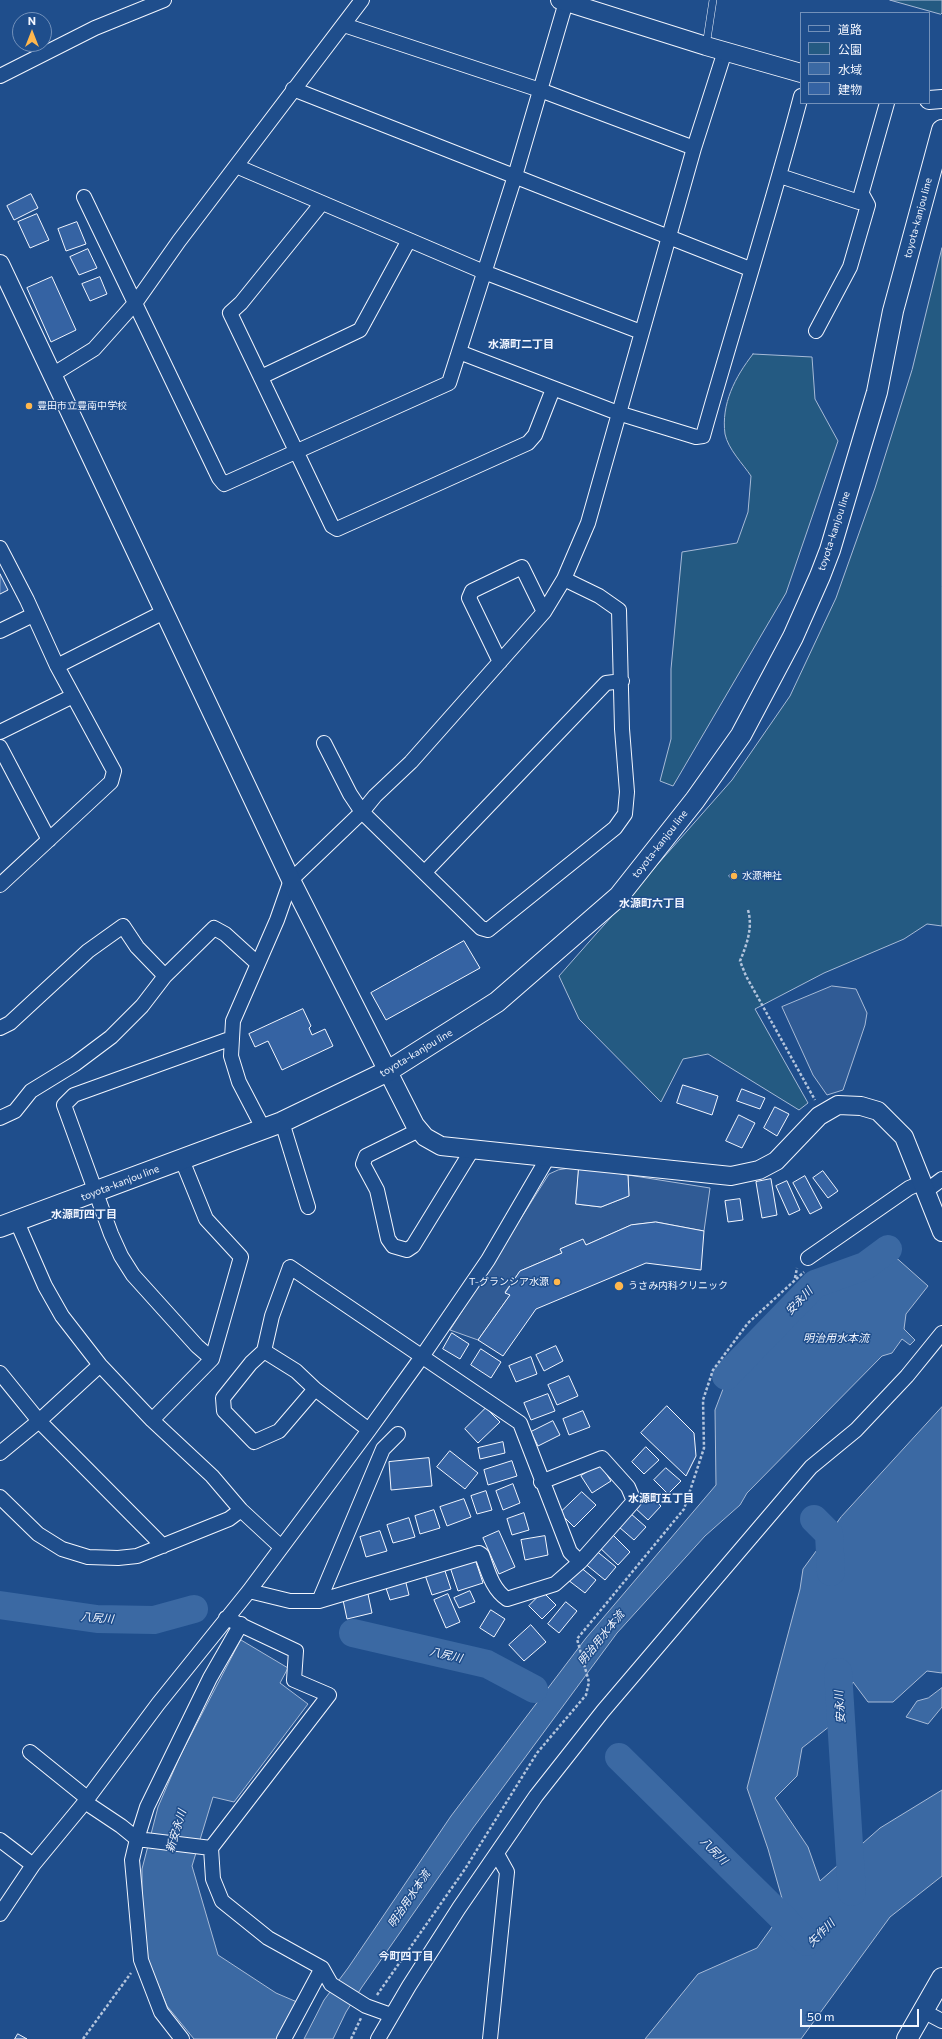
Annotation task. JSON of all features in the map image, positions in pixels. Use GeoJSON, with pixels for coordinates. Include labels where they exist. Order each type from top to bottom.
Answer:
{"type":"FeatureCollection","features":[{"type":"Feature","properties":{"kind":"main road","name":"toyota-kanjou line"},"geometry":{"type":"LineString","coordinates":[[8,1225],[273,1125],[388,1071],[497,1002],[619,896],[695,800],[741,735],[793,637],[830,550],[876,392],[893,311],[942,130]]}},
{"type":"Feature","properties":{"kind":"main road"},"geometry":{"type":"LineString","coordinates":[[907,2039],[942,1978]]}},
{"type":"Feature","properties":{"kind":"street"},"geometry":{"type":"LineString","coordinates":[[0,76],[96,28],[164,0]]}},
{"type":"Feature","properties":{"kind":"street"},"geometry":{"type":"LineString","coordinates":[[52,375],[94,349],[136,302],[179,241],[362,0]]}},
{"type":"Feature","properties":{"kind":"street"},"geometry":{"type":"LineString","coordinates":[[84,197],[136,302],[218,478],[224,484],[449,382],[514,176],[565,1],[725,52],[800,73]]}},
{"type":"Feature","properties":{"kind":"street"},"geometry":{"type":"LineString","coordinates":[[344,25],[540,90],[694,148]]}},
{"type":"Feature","properties":{"kind":"street"},"geometry":{"type":"LineString","coordinates":[[308,1207],[273,1125],[239,1082],[231,1056],[233,1022],[257,963],[277,920],[291,880],[362,812],[375,796],[411,762],[544,612],[564,580],[588,523],[694,148],[725,52]]}},
{"type":"Feature","properties":{"kind":"street"},"geometry":{"type":"LineString","coordinates":[[293,89],[750,269]]}},
{"type":"Feature","properties":{"kind":"street"},"geometry":{"type":"LineString","coordinates":[[459,352],[618,413],[696,437],[703,436],[750,269],[780,176],[800,100]]}},
{"type":"Feature","properties":{"kind":"street"},"geometry":{"type":"LineString","coordinates":[[780,176],[859,202],[887,104]]}},
{"type":"Feature","properties":{"kind":"street"},"geometry":{"type":"LineString","coordinates":[[236,166],[484,272],[641,332]]}},
{"type":"Feature","properties":{"kind":"street"},"geometry":{"type":"LineString","coordinates":[[816,331],[850,267],[868,205],[862,194]]}},
{"type":"Feature","properties":{"kind":"street"},"geometry":{"type":"LineString","coordinates":[[322,203],[241,303],[230,313],[332,526],[337,529],[528,443],[535,435],[553,389]]}},
{"type":"Feature","properties":{"kind":"street"},"geometry":{"type":"LineString","coordinates":[[261,377],[360,330],[409,240]]}},
{"type":"Feature","properties":{"kind":"street"},"geometry":{"type":"LineString","coordinates":[[0,264],[291,880],[418,1130],[425,1137],[441,1146],[547,1159],[731,1176],[759,1170],[776,1161],[819,1116],[838,1105],[861,1106],[878,1111],[904,1137],[942,1232]]}},
{"type":"Feature","properties":{"kind":"street"},"geometry":{"type":"LineString","coordinates":[[0,548],[27,600],[57,666],[114,771],[112,782],[0,885]]}},
{"type":"Feature","properties":{"kind":"street"},"geometry":{"type":"LineString","coordinates":[[500,662],[469,598],[472,591],[522,567],[544,612]]}},
{"type":"Feature","properties":{"kind":"street"},"geometry":{"type":"LineString","coordinates":[[324,743],[350,794],[362,812],[481,928],[488,930],[615,828],[625,814],[627,792],[622,729],[622,681],[618,610],[599,596],[564,580]]}},
{"type":"Feature","properties":{"kind":"street"},"geometry":{"type":"LineString","coordinates":[[57,666],[164,612]]}},
{"type":"Feature","properties":{"kind":"street"},"geometry":{"type":"LineString","coordinates":[[0,631],[33,615]]}},
{"type":"Feature","properties":{"kind":"street"},"geometry":{"type":"LineString","coordinates":[[425,872],[606,682],[622,681]]}},
{"type":"Feature","properties":{"kind":"street"},"geometry":{"type":"LineString","coordinates":[[0,732],[73,696]]}},
{"type":"Feature","properties":{"kind":"street"},"geometry":{"type":"LineString","coordinates":[[0,747],[49,840]]}},
{"type":"Feature","properties":{"kind":"street"},"geometry":{"type":"LineString","coordinates":[[0,1028],[10,1023],[88,951],[123,926],[137,947],[165,976]]}},
{"type":"Feature","properties":{"kind":"street"},"geometry":{"type":"LineString","coordinates":[[0,1118],[16,1111],[31,1091],[75,1064],[111,1037],[142,1006],[165,976],[214,928],[225,934],[257,963]]}},
{"type":"Feature","properties":{"kind":"street"},"geometry":{"type":"LineString","coordinates":[[212,1359],[197,1346],[133,1276],[111,1234],[64,1104],[74,1095],[232,1038]]}},
{"type":"Feature","properties":{"kind":"street"},"geometry":{"type":"LineString","coordinates":[[418,1130],[366,1156],[363,1164],[374,1181],[388,1239],[393,1246],[407,1250],[413,1246],[472,1150]]}},
{"type":"Feature","properties":{"kind":"street"},"geometry":{"type":"LineString","coordinates":[[0,1914],[32,1865],[86,1800],[226,1618],[249,1591],[281,1546],[369,1430],[421,1358],[488,1260],[547,1159]]}},
{"type":"Feature","properties":{"kind":"street"},"geometry":{"type":"LineString","coordinates":[[152,1420],[212,1359],[241,1257],[206,1219],[182,1160]]}},
{"type":"Feature","properties":{"kind":"street"},"geometry":{"type":"LineString","coordinates":[[808,1264],[909,1188],[925,1187],[942,1179]]}},
{"type":"Feature","properties":{"kind":"street"},"geometry":{"type":"LineString","coordinates":[[8,1225],[62,1316],[100,1365],[152,1420],[212,1476],[241,1510],[281,1546]]}},
{"type":"Feature","properties":{"kind":"street"},"geometry":{"type":"LineString","coordinates":[[314,1389],[279,1431],[254,1442],[224,1411],[224,1398],[251,1363],[264,1351],[272,1316],[290,1267],[421,1358],[520,1424],[541,1482],[570,1552],[580,1562]]}},
{"type":"Feature","properties":{"kind":"street"},"geometry":{"type":"LineString","coordinates":[[378,2039],[391,2015],[458,1908],[536,1796],[602,1711],[811,1467],[856,1430],[907,1376],[942,1333]]}},
{"type":"Feature","properties":{"kind":"street"},"geometry":{"type":"LineString","coordinates":[[264,1351],[296,1371],[314,1389],[369,1430]]}},
{"type":"Feature","properties":{"kind":"street"},"geometry":{"type":"LineString","coordinates":[[0,1453],[39,1421],[100,1365]]}},
{"type":"Feature","properties":{"kind":"street"},"geometry":{"type":"LineString","coordinates":[[0,1373],[39,1421],[163,1546]]}},
{"type":"Feature","properties":{"kind":"street"},"geometry":{"type":"LineString","coordinates":[[319,1601],[384,1449],[398,1434]]}},
{"type":"Feature","properties":{"kind":"street"},"geometry":{"type":"LineString","coordinates":[[249,1591],[290,1601],[319,1601],[479,1553],[482,1555],[496,1589],[499,1594],[506,1599],[555,1584],[580,1562],[634,1501],[628,1487],[602,1458],[541,1482]]}},
{"type":"Feature","properties":{"kind":"street"},"geometry":{"type":"LineString","coordinates":[[0,1497],[38,1534],[62,1549],[88,1557],[118,1558],[137,1556],[229,1519],[241,1510]]}},
{"type":"Feature","properties":{"kind":"street"},"geometry":{"type":"LineString","coordinates":[[226,1618],[296,1652],[294,1680],[329,1695],[211,1848],[213,1879],[222,1901],[268,1938],[322,1968],[331,1984],[366,2006],[391,2015]]}},
{"type":"Feature","properties":{"kind":"street"},"geometry":{"type":"LineString","coordinates":[[182,2039],[161,2012],[141,1960],[132,1860],[147,1807],[210,1678],[241,1624]]}},
{"type":"Feature","properties":{"kind":"street"},"geometry":{"type":"LineString","coordinates":[[30,1752],[86,1800],[137,1839],[211,1848]]}},
{"type":"Feature","properties":{"kind":"street"},"geometry":{"type":"LineString","coordinates":[[0,1840],[32,1865]]}},
{"type":"Feature","properties":{"kind":"street"},"geometry":{"type":"LineString","coordinates":[[490,2039],[507,1872],[497,1854]]}},
{"type":"Feature","properties":{"kind":"street"},"geometry":{"type":"LineString","coordinates":[[284,2039],[322,1968]]}},
{"type":"Feature","properties":{"kind":"street"},"geometry":{"type":"LineString","coordinates":[[923,2011],[942,2020]]}},
{"type":"Feature","properties":{"kind":"lane"},"geometry":{"type":"LineString","coordinates":[[706,46],[713,0]]}},
{"type":"Feature","properties":{"kind":"path"},"geometry":{"type":"LineString","coordinates":[[748,910],[750,919],[748,942],[740,961],[746,976],[816,1102]]}},
{"type":"Feature","properties":{"kind":"path"},"geometry":{"type":"LineString","coordinates":[[351,2039],[366,2006],[375,1998],[465,1869],[537,1753],[586,1695],[589,1682],[577,1639],[684,1509],[704,1448],[703,1400],[713,1370],[748,1323],[808,1264]]}},
{"type":"Feature","properties":{"kind":"path"},"geometry":{"type":"LineString","coordinates":[[83,2039],[141,1960]]}},
{"type":"Feature","properties":{"kind":"green space"},"geometry":{"type":"Polygon","coordinates":[[[890,0],[942,0],[942,13],[941,14],[890,0]]]}},
{"type":"Feature","properties":{"kind":"green space"},"geometry":{"type":"Polygon","coordinates":[[[942,248],[942,926],[927,924],[904,939],[824,973],[755,1009],[808,1103],[799,1110],[708,1054],[683,1059],[661,1102],[579,1019],[559,976],[732,780],[790,696],[836,598],[875,488],[912,370],[942,248]]]}},
{"type":"Feature","properties":{"kind":"green space"},"geometry":{"type":"Polygon","coordinates":[[[753,354],[812,357],[815,399],[838,441],[786,593],[673,786],[660,781],[671,739],[671,669],[682,552],[737,543],[748,512],[751,476],[732,451],[725,434],[724,423],[727,402],[731,391],[740,372],[753,354]]]}},
{"type":"Feature","properties":{"kind":"shaded area"},"geometry":{"type":"Polygon","coordinates":[[[832,986],[856,989],[867,1013],[865,1025],[843,1090],[827,1095],[813,1075],[782,1007],[832,986]]]}},
{"type":"Feature","properties":{"kind":"shaded area"},"geometry":{"type":"Polygon","coordinates":[[[579,1167],[576,1204],[601,1207],[629,1196],[628,1175],[710,1188],[704,1231],[656,1222],[631,1225],[586,1245],[582,1240],[560,1249],[562,1253],[520,1271],[505,1292],[510,1295],[478,1340],[450,1330],[549,1174],[558,1170],[579,1167]]]}},
{"type":"Feature","properties":{"kind":"water","name":"明治用水本流"},"geometry":{"type":"Polygon","coordinates":[[[892,1254],[928,1286],[906,1314],[904,1329],[915,1340],[910,1345],[902,1339],[892,1353],[882,1356],[747,1493],[740,1505],[705,1536],[617,1633],[473,1828],[362,1987],[346,2012],[333,2039],[304,2039],[324,2000],[348,1968],[451,1816],[586,1638],[716,1485],[715,1410],[723,1389],[813,1296],[827,1285],[859,1276],[875,1269],[892,1254]]]}},
{"type":"Feature","properties":{"kind":"water","name":"矢作川"},"geometry":{"type":"Polygon","coordinates":[[[942,1407],[942,1673],[927,1671],[893,1702],[868,1702],[853,1682],[835,1722],[802,1748],[797,1776],[775,1798],[808,1847],[820,1881],[880,1828],[942,1790],[942,1876],[890,1917],[801,2039],[645,2039],[698,1974],[757,1948],[785,1909],[768,1849],[747,1788],[800,1589],[803,1569],[841,1517],[942,1407]]]}},
{"type":"Feature","properties":{"kind":"water","name":"新安永川"},"geometry":{"type":"Polygon","coordinates":[[[241,1640],[288,1668],[280,1683],[308,1704],[234,1802],[213,1797],[192,1866],[218,1955],[276,1993],[297,2002],[277,2039],[194,2039],[167,2006],[142,1946],[142,1869],[158,1807],[180,1756],[241,1640]]]}},
{"type":"Feature","properties":{"kind":"water"},"geometry":{"type":"Polygon","coordinates":[[[942,1688],[942,1707],[928,1724],[906,1717],[917,1701],[928,1698],[942,1688]]]}},
{"type":"Feature","properties":{"kind":"building"},"geometry":{"type":"Polygon","coordinates":[[[31,194],[38,208],[14,220],[7,206],[31,194]]]}},
{"type":"Feature","properties":{"kind":"building"},"geometry":{"type":"Polygon","coordinates":[[[37,214],[49,240],[30,248],[18,222],[37,214]]]}},
{"type":"Feature","properties":{"kind":"building"},"geometry":{"type":"Polygon","coordinates":[[[77,222],[86,244],[66,251],[58,229],[77,222]]]}},
{"type":"Feature","properties":{"kind":"building"},"geometry":{"type":"Polygon","coordinates":[[[88,249],[97,268],[79,275],[70,257],[88,249]]]}},
{"type":"Feature","properties":{"kind":"building"},"geometry":{"type":"Polygon","coordinates":[[[52,277],[76,330],[51,342],[27,288],[52,277]]]}},
{"type":"Feature","properties":{"kind":"building"},"geometry":{"type":"Polygon","coordinates":[[[100,277],[107,294],[90,301],[82,284],[100,277]]]}},
{"type":"Feature","properties":{"kind":"building"},"geometry":{"type":"Polygon","coordinates":[[[0,574],[8,590],[0,594],[0,574]]]}},
{"type":"Feature","properties":{"kind":"building","name":"水源神社"},"geometry":{"type":"Polygon","coordinates":[[[735,871],[738,875],[732,880],[729,876],[735,871]]]}},
{"type":"Feature","properties":{"kind":"building"},"geometry":{"type":"Polygon","coordinates":[[[464,941],[480,968],[386,1020],[371,993],[464,941]]]}},
{"type":"Feature","properties":{"kind":"building"},"geometry":{"type":"Polygon","coordinates":[[[303,1009],[311,1026],[309,1028],[312,1035],[325,1029],[333,1046],[282,1070],[268,1041],[255,1047],[249,1034],[303,1009]]]}},
{"type":"Feature","properties":{"kind":"building"},"geometry":{"type":"Polygon","coordinates":[[[683,1085],[718,1096],[712,1115],[677,1103],[683,1085]]]}},
{"type":"Feature","properties":{"kind":"building"},"geometry":{"type":"Polygon","coordinates":[[[742,1089],[765,1098],[760,1109],[737,1101],[742,1089]]]}},
{"type":"Feature","properties":{"kind":"building"},"geometry":{"type":"Polygon","coordinates":[[[775,1107],[789,1114],[777,1136],[764,1128],[775,1107]]]}},
{"type":"Feature","properties":{"kind":"building"},"geometry":{"type":"Polygon","coordinates":[[[739,1115],[755,1123],[742,1148],[726,1141],[739,1115]]]}},
{"type":"Feature","properties":{"kind":"building"},"geometry":{"type":"Polygon","coordinates":[[[579,1167],[628,1175],[629,1196],[601,1207],[576,1204],[579,1167]]]}},
{"type":"Feature","properties":{"kind":"building"},"geometry":{"type":"Polygon","coordinates":[[[823,1171],[838,1191],[828,1198],[813,1178],[823,1171]]]}},
{"type":"Feature","properties":{"kind":"building"},"geometry":{"type":"Polygon","coordinates":[[[805,1176],[822,1208],[810,1214],[793,1183],[805,1176]]]}},
{"type":"Feature","properties":{"kind":"building"},"geometry":{"type":"Polygon","coordinates":[[[771,1179],[777,1215],[762,1218],[756,1182],[771,1179]]]}},
{"type":"Feature","properties":{"kind":"building"},"geometry":{"type":"Polygon","coordinates":[[[787,1181],[800,1210],[789,1215],[776,1186],[787,1181]]]}},
{"type":"Feature","properties":{"kind":"building"},"geometry":{"type":"Polygon","coordinates":[[[740,1199],[743,1220],[728,1222],[725,1201],[740,1199]]]}},
{"type":"Feature","properties":{"kind":"building","name":"T-グランシア水源"},"geometry":{"type":"Polygon","coordinates":[[[656,1222],[704,1231],[701,1270],[646,1263],[536,1309],[503,1356],[478,1340],[510,1295],[505,1293],[520,1271],[562,1253],[560,1249],[583,1239],[586,1245],[631,1225],[656,1222]]]}},
{"type":"Feature","properties":{"kind":"building"},"geometry":{"type":"Polygon","coordinates":[[[452,1333],[469,1344],[460,1359],[443,1349],[452,1333]]]}},
{"type":"Feature","properties":{"kind":"building"},"geometry":{"type":"Polygon","coordinates":[[[556,1346],[563,1361],[544,1371],[536,1355],[556,1346]]]}},
{"type":"Feature","properties":{"kind":"building"},"geometry":{"type":"Polygon","coordinates":[[[481,1349],[501,1362],[491,1378],[471,1365],[481,1349]]]}},
{"type":"Feature","properties":{"kind":"building"},"geometry":{"type":"Polygon","coordinates":[[[531,1357],[537,1374],[516,1382],[509,1366],[531,1357]]]}},
{"type":"Feature","properties":{"kind":"building"},"geometry":{"type":"Polygon","coordinates":[[[569,1376],[578,1396],[557,1405],[548,1385],[569,1376]]]}},
{"type":"Feature","properties":{"kind":"building"},"geometry":{"type":"Polygon","coordinates":[[[548,1394],[555,1411],[531,1420],[524,1403],[548,1394]]]}},
{"type":"Feature","properties":{"kind":"building"},"geometry":{"type":"Polygon","coordinates":[[[667,1406],[694,1433],[696,1456],[686,1476],[641,1433],[667,1406]]]}},
{"type":"Feature","properties":{"kind":"building"},"geometry":{"type":"Polygon","coordinates":[[[486,1408],[500,1422],[478,1443],[465,1429],[486,1408]]]}},
{"type":"Feature","properties":{"kind":"building"},"geometry":{"type":"Polygon","coordinates":[[[583,1411],[590,1427],[569,1435],[563,1419],[583,1411]]]}},
{"type":"Feature","properties":{"kind":"building"},"geometry":{"type":"Polygon","coordinates":[[[553,1421],[560,1435],[538,1446],[531,1432],[553,1421]]]}},
{"type":"Feature","properties":{"kind":"building"},"geometry":{"type":"Polygon","coordinates":[[[503,1442],[505,1453],[480,1459],[478,1448],[503,1442]]]}},
{"type":"Feature","properties":{"kind":"building"},"geometry":{"type":"Polygon","coordinates":[[[646,1447],[659,1460],[644,1474],[632,1462],[646,1447]]]}},
{"type":"Feature","properties":{"kind":"building"},"geometry":{"type":"Polygon","coordinates":[[[450,1451],[478,1473],[465,1489],[437,1467],[450,1451]]]}},
{"type":"Feature","properties":{"kind":"building"},"geometry":{"type":"Polygon","coordinates":[[[429,1458],[432,1486],[391,1490],[389,1462],[429,1458]]]}},
{"type":"Feature","properties":{"kind":"building"},"geometry":{"type":"Polygon","coordinates":[[[512,1461],[517,1476],[488,1485],[484,1470],[512,1461]]]}},
{"type":"Feature","properties":{"kind":"building"},"geometry":{"type":"Polygon","coordinates":[[[600,1464],[611,1481],[592,1493],[581,1476],[600,1464]]]}},
{"type":"Feature","properties":{"kind":"building"},"geometry":{"type":"Polygon","coordinates":[[[666,1468],[681,1481],[668,1494],[654,1480],[666,1468]]]}},
{"type":"Feature","properties":{"kind":"building"},"geometry":{"type":"Polygon","coordinates":[[[513,1484],[520,1503],[503,1510],[496,1491],[513,1484]]]}},
{"type":"Feature","properties":{"kind":"building"},"geometry":{"type":"Polygon","coordinates":[[[486,1491],[492,1510],[477,1514],[471,1496],[486,1491]]]}},
{"type":"Feature","properties":{"kind":"building"},"geometry":{"type":"Polygon","coordinates":[[[582,1492],[596,1505],[574,1527],[560,1513],[582,1492]]]}},
{"type":"Feature","properties":{"kind":"building"},"geometry":{"type":"Polygon","coordinates":[[[647,1493],[661,1506],[648,1520],[634,1507],[647,1493]]]}},
{"type":"Feature","properties":{"kind":"building"},"geometry":{"type":"Polygon","coordinates":[[[464,1499],[471,1517],[447,1526],[440,1507],[464,1499]]]}},
{"type":"Feature","properties":{"kind":"building"},"geometry":{"type":"Polygon","coordinates":[[[434,1510],[440,1528],[420,1534],[415,1516],[434,1510]]]}},
{"type":"Feature","properties":{"kind":"building"},"geometry":{"type":"Polygon","coordinates":[[[524,1513],[529,1530],[512,1535],[507,1519],[524,1513]]]}},
{"type":"Feature","properties":{"kind":"building"},"geometry":{"type":"Polygon","coordinates":[[[630,1513],[646,1527],[634,1540],[619,1527],[630,1513]]]}},
{"type":"Feature","properties":{"kind":"building"},"geometry":{"type":"Polygon","coordinates":[[[409,1518],[415,1537],[393,1543],[387,1525],[409,1518]]]}},
{"type":"Feature","properties":{"kind":"building"},"geometry":{"type":"Polygon","coordinates":[[[380,1531],[387,1551],[366,1557],[360,1537],[380,1531]]]}},
{"type":"Feature","properties":{"kind":"building"},"geometry":{"type":"Polygon","coordinates":[[[499,1531],[515,1567],[499,1574],[483,1538],[499,1531]]]}},
{"type":"Feature","properties":{"kind":"building"},"geometry":{"type":"Polygon","coordinates":[[[610,1532],[630,1552],[618,1565],[597,1545],[610,1532]]]}},
{"type":"Feature","properties":{"kind":"building"},"geometry":{"type":"Polygon","coordinates":[[[545,1536],[548,1555],[525,1560],[521,1540],[545,1536]]]}},
{"type":"Feature","properties":{"kind":"building"},"geometry":{"type":"Polygon","coordinates":[[[594,1549],[616,1567],[605,1580],[583,1562],[594,1549]]]}},
{"type":"Feature","properties":{"kind":"building"},"geometry":{"type":"Polygon","coordinates":[[[474,1556],[483,1583],[458,1591],[449,1564],[474,1556]]]}},
{"type":"Feature","properties":{"kind":"building"},"geometry":{"type":"Polygon","coordinates":[[[443,1565],[451,1589],[432,1595],[424,1572],[443,1565]]]}},
{"type":"Feature","properties":{"kind":"building"},"geometry":{"type":"Polygon","coordinates":[[[579,1566],[596,1580],[585,1593],[568,1580],[579,1566]]]}},
{"type":"Feature","properties":{"kind":"building"},"geometry":{"type":"Polygon","coordinates":[[[405,1579],[409,1595],[390,1600],[385,1585],[405,1579]]]}},
{"type":"Feature","properties":{"kind":"building"},"geometry":{"type":"Polygon","coordinates":[[[470,1591],[475,1602],[459,1608],[454,1598],[470,1591]]]}},
{"type":"Feature","properties":{"kind":"building"},"geometry":{"type":"Polygon","coordinates":[[[543,1592],[556,1605],[542,1619],[529,1606],[543,1592]]]}},
{"type":"Feature","properties":{"kind":"building"},"geometry":{"type":"Polygon","coordinates":[[[368,1594],[372,1613],[347,1619],[343,1600],[368,1594]]]}},
{"type":"Feature","properties":{"kind":"building"},"geometry":{"type":"Polygon","coordinates":[[[448,1594],[460,1622],[446,1628],[434,1600],[448,1594]]]}},
{"type":"Feature","properties":{"kind":"building"},"geometry":{"type":"Polygon","coordinates":[[[566,1602],[577,1611],[559,1633],[548,1624],[566,1602]]]}},
{"type":"Feature","properties":{"kind":"building"},"geometry":{"type":"Polygon","coordinates":[[[491,1610],[505,1619],[494,1637],[480,1628],[491,1610]]]}},
{"type":"Feature","properties":{"kind":"building"},"geometry":{"type":"Polygon","coordinates":[[[531,1625],[546,1642],[524,1661],[509,1645],[531,1625]]]}},
{"type":"Feature","properties":{"kind":"building"},"geometry":{"type":"Polygon","coordinates":[[[18,2034],[27,2039],[15,2039],[18,2034]]]}},
{"type":"Feature","properties":{"kind":"waterway","name":"安永川"},"geometry":{"type":"LineString","coordinates":[[726,1376],[815,1284],[865,1266],[888,1249]]}},
{"type":"Feature","properties":{"kind":"waterway","name":"安永川"},"geometry":{"type":"LineString","coordinates":[[814,1519],[829,1534],[831,1572]]}},
{"type":"Feature","properties":{"kind":"waterway","name":"八尻川"},"geometry":{"type":"LineString","coordinates":[[0,1605],[97,1619],[154,1620],[194,1609]]}},
{"type":"Feature","properties":{"kind":"waterway","name":"八尻川"},"geometry":{"type":"LineString","coordinates":[[353,1633],[487,1664],[534,1689]]}},
{"type":"Feature","properties":{"kind":"waterway","name":"安永川"},"geometry":{"type":"LineString","coordinates":[[838,1672],[852,1892]]}},
{"type":"Feature","properties":{"kind":"waterway","name":"八尻川"},"geometry":{"type":"LineString","coordinates":[[619,1757],[807,1942]]}},
{"type":"Feature","properties":{"kind":"place","name":"豊田市立豊南中学校"},"geometry":{"type":"Point","coordinates":[29,406]}},
{"type":"Feature","properties":{"kind":"place","name":"水源神社"},"geometry":{"type":"Point","coordinates":[734,876]}},
{"type":"Feature","properties":{"kind":"place","name":"T-グランシア水源"},"geometry":{"type":"Point","coordinates":[557,1282]}},
{"type":"Feature","properties":{"kind":"place","name":"うさみ内科クリニック"},"geometry":{"type":"Point","coordinates":[619,1286]}},
{"type":"Feature","properties":{"kind":"district","name":"水源町二丁目"},"geometry":{"type":"Point","coordinates":[521,344]}},
{"type":"Feature","properties":{"kind":"district","name":"水源町六丁目"},"geometry":{"type":"Point","coordinates":[652,903]}},
{"type":"Feature","properties":{"kind":"district","name":"水源町四丁目"},"geometry":{"type":"Point","coordinates":[84,1214]}},
{"type":"Feature","properties":{"kind":"district","name":"水源町五丁目"},"geometry":{"type":"Point","coordinates":[661,1498]}},
{"type":"Feature","properties":{"kind":"district","name":"今町四丁目"},"geometry":{"type":"Point","coordinates":[406,1956]}}]}
